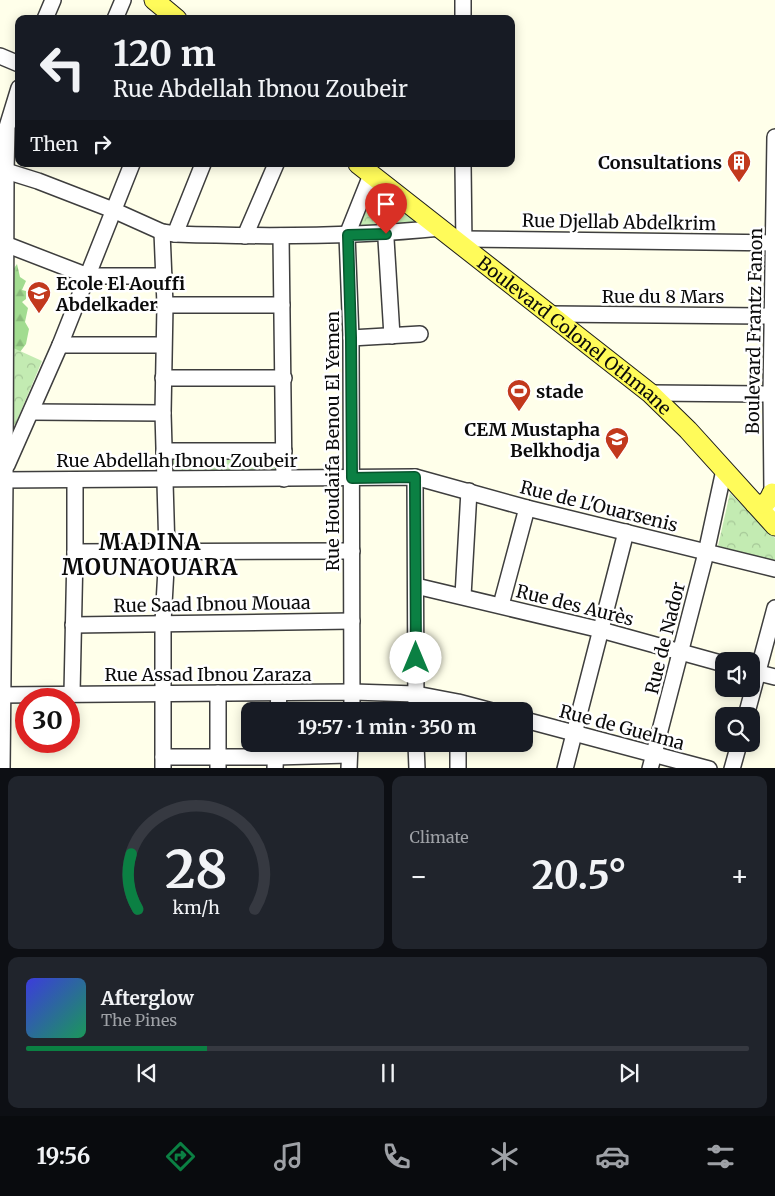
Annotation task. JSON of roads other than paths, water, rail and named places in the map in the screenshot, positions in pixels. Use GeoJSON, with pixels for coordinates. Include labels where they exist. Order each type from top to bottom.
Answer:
{"type":"FeatureCollection","features":[{"type":"Feature","properties":{"kind":"main road"},"geometry":{"type":"LineString","coordinates":[[154,0],[172,15]]}},
{"type":"Feature","properties":{"kind":"main road","name":"Boulevard Colonel Othmane"},"geometry":{"type":"LineString","coordinates":[[365,169],[441,228],[464,243],[650,393],[688,430],[775,526]]}},
{"type":"Feature","properties":{"kind":"main road"},"geometry":{"type":"LineString","coordinates":[[755,504],[765,504],[772,493]]}},
{"type":"Feature","properties":{"kind":"street"},"geometry":{"type":"LineString","coordinates":[[46,15],[52,0]]}},
{"type":"Feature","properties":{"kind":"street"},"geometry":{"type":"LineString","coordinates":[[117,15],[123,0]]}},
{"type":"Feature","properties":{"kind":"street"},"geometry":{"type":"LineString","coordinates":[[463,0],[463,15]]}},
{"type":"Feature","properties":{"kind":"street"},"geometry":{"type":"LineString","coordinates":[[0,56],[15,62]]}},
{"type":"Feature","properties":{"kind":"street"},"geometry":{"type":"LineString","coordinates":[[2,768],[3,171],[7,127],[15,104]]}},
{"type":"Feature","properties":{"kind":"street","name":"Boulevard Frantz Fanon"},"geometry":{"type":"LineString","coordinates":[[775,137],[772,493],[775,526]]}},
{"type":"Feature","properties":{"kind":"street"},"geometry":{"type":"LineString","coordinates":[[3,477],[60,345],[131,167]]}},
{"type":"Feature","properties":{"kind":"street"},"geometry":{"type":"LineString","coordinates":[[201,167],[168,233],[164,276],[163,413],[166,550],[163,622],[163,763],[218,762],[275,757],[349,756]]}},
{"type":"Feature","properties":{"kind":"street"},"geometry":{"type":"LineString","coordinates":[[246,236],[275,167]]}},
{"type":"Feature","properties":{"kind":"street"},"geometry":{"type":"LineString","coordinates":[[463,167],[464,243]]}},
{"type":"Feature","properties":{"kind":"street","name":"Rue Houdaifa Benou El Yemen"},"geometry":{"type":"LineString","coordinates":[[352,702],[351,338],[348,235],[365,169]]}},
{"type":"Feature","properties":{"kind":"street"},"geometry":{"type":"LineString","coordinates":[[3,171],[44,183],[168,233],[246,236],[348,235],[386,234],[441,228]]}},
{"type":"Feature","properties":{"kind":"street"},"geometry":{"type":"LineString","coordinates":[[388,186],[386,234],[392,336]]}},
{"type":"Feature","properties":{"kind":"street"},"geometry":{"type":"LineString","coordinates":[[281,236],[284,478]]}},
{"type":"Feature","properties":{"kind":"street","name":"Rue Djellab Abdelkrim"},"geometry":{"type":"LineString","coordinates":[[464,243],[774,243]]}},
{"type":"Feature","properties":{"kind":"street"},"geometry":{"type":"LineString","coordinates":[[2,244],[88,276],[164,276]]}},
{"type":"Feature","properties":{"kind":"street"},"geometry":{"type":"LineString","coordinates":[[165,305],[282,306]]}},
{"type":"Feature","properties":{"kind":"street","name":"Rue du 8 Mars"},"geometry":{"type":"LineString","coordinates":[[550,314],[774,316]]}},
{"type":"Feature","properties":{"kind":"street"},"geometry":{"type":"LineString","coordinates":[[351,338],[420,334]]}},
{"type":"Feature","properties":{"kind":"street"},"geometry":{"type":"LineString","coordinates":[[60,345],[163,345]]}},
{"type":"Feature","properties":{"kind":"street"},"geometry":{"type":"LineString","coordinates":[[163,378],[284,378]]}},
{"type":"Feature","properties":{"kind":"street"},"geometry":{"type":"LineString","coordinates":[[650,393],[773,394]]}},
{"type":"Feature","properties":{"kind":"street"},"geometry":{"type":"LineString","coordinates":[[31,412],[163,413]]}},
{"type":"Feature","properties":{"kind":"street"},"geometry":{"type":"LineString","coordinates":[[164,451],[284,451]]}},
{"type":"Feature","properties":{"kind":"street","name":"Rue de Nador"},"geometry":{"type":"LineString","coordinates":[[652,762],[715,517],[724,470]]}},
{"type":"Feature","properties":{"kind":"street","name":"Rue Abdellah Ibnou Zoubeir"},"geometry":{"type":"LineString","coordinates":[[3,477],[75,480],[415,477]]}},
{"type":"Feature","properties":{"kind":"street"},"geometry":{"type":"LineString","coordinates":[[415,477],[416,702]]}},
{"type":"Feature","properties":{"kind":"street","name":"Rue de L'Ouarsenis"},"geometry":{"type":"LineString","coordinates":[[415,477],[527,508],[775,569]]}},
{"type":"Feature","properties":{"kind":"street"},"geometry":{"type":"LineString","coordinates":[[72,688],[75,480]]}},
{"type":"Feature","properties":{"kind":"street"},"geometry":{"type":"LineString","coordinates":[[463,596],[469,491]]}},
{"type":"Feature","properties":{"kind":"street"},"geometry":{"type":"LineString","coordinates":[[501,605],[527,508]]}},
{"type":"Feature","properties":{"kind":"street"},"geometry":{"type":"LineString","coordinates":[[565,768],[626,532]]}},
{"type":"Feature","properties":{"kind":"street"},"geometry":{"type":"LineString","coordinates":[[75,552],[166,550],[352,551]]}},
{"type":"Feature","properties":{"kind":"street","name":"Rue des Aurès"},"geometry":{"type":"LineString","coordinates":[[416,586],[601,630],[715,661]]}},
{"type":"Feature","properties":{"kind":"street"},"geometry":{"type":"LineString","coordinates":[[760,654],[775,608]]}},
{"type":"Feature","properties":{"kind":"street","name":"Rue Saad Ibnou Mouaa"},"geometry":{"type":"LineString","coordinates":[[72,625],[163,622],[352,621]]}},
{"type":"Feature","properties":{"kind":"street"},"geometry":{"type":"LineString","coordinates":[[760,673],[775,677]]}},
{"type":"Feature","properties":{"kind":"street","name":"Rue Assad Ibnou Zaraza"},"geometry":{"type":"LineString","coordinates":[[80,693],[353,692],[416,694]]}},
{"type":"Feature","properties":{"kind":"street"},"geometry":{"type":"LineString","coordinates":[[218,693],[218,762]]}},
{"type":"Feature","properties":{"kind":"street"},"geometry":{"type":"LineString","coordinates":[[278,702],[279,693]]}},
{"type":"Feature","properties":{"kind":"street"},"geometry":{"type":"LineString","coordinates":[[416,694],[442,702]]}},
{"type":"Feature","properties":{"kind":"street","name":"Rue Assad Ibnou Zaraza"},"geometry":{"type":"LineString","coordinates":[[1,695],[15,695]]}},
{"type":"Feature","properties":{"kind":"street","name":"Rue de Guelma"},"geometry":{"type":"LineString","coordinates":[[533,722],[574,734],[652,762],[709,768]]}},
{"type":"Feature","properties":{"kind":"street"},"geometry":{"type":"LineString","coordinates":[[416,752],[416,768]]}},
{"type":"Feature","properties":{"kind":"street"},"geometry":{"type":"LineString","coordinates":[[458,752],[458,768]]}},
{"type":"Feature","properties":{"kind":"street"},"geometry":{"type":"LineString","coordinates":[[732,768],[736,752]]}},
{"type":"Feature","properties":{"kind":"place","name":"Consultations"},"geometry":{"type":"Point","coordinates":[739,183]}},
{"type":"Feature","properties":{"kind":"place","name":"Ecole El Aouffi Abdelkader"},"geometry":{"type":"Point","coordinates":[39,314]}},
{"type":"Feature","properties":{"kind":"place","name":"stade"},"geometry":{"type":"Point","coordinates":[519,412]}},
{"type":"Feature","properties":{"kind":"place","name":"CEM Mustapha Belkhodja"},"geometry":{"type":"Point","coordinates":[617,460]}},
{"type":"Feature","properties":{"kind":"district","name":"MADINA MOUNAOUARA"},"geometry":{"type":"Point","coordinates":[150,554]}}]}
